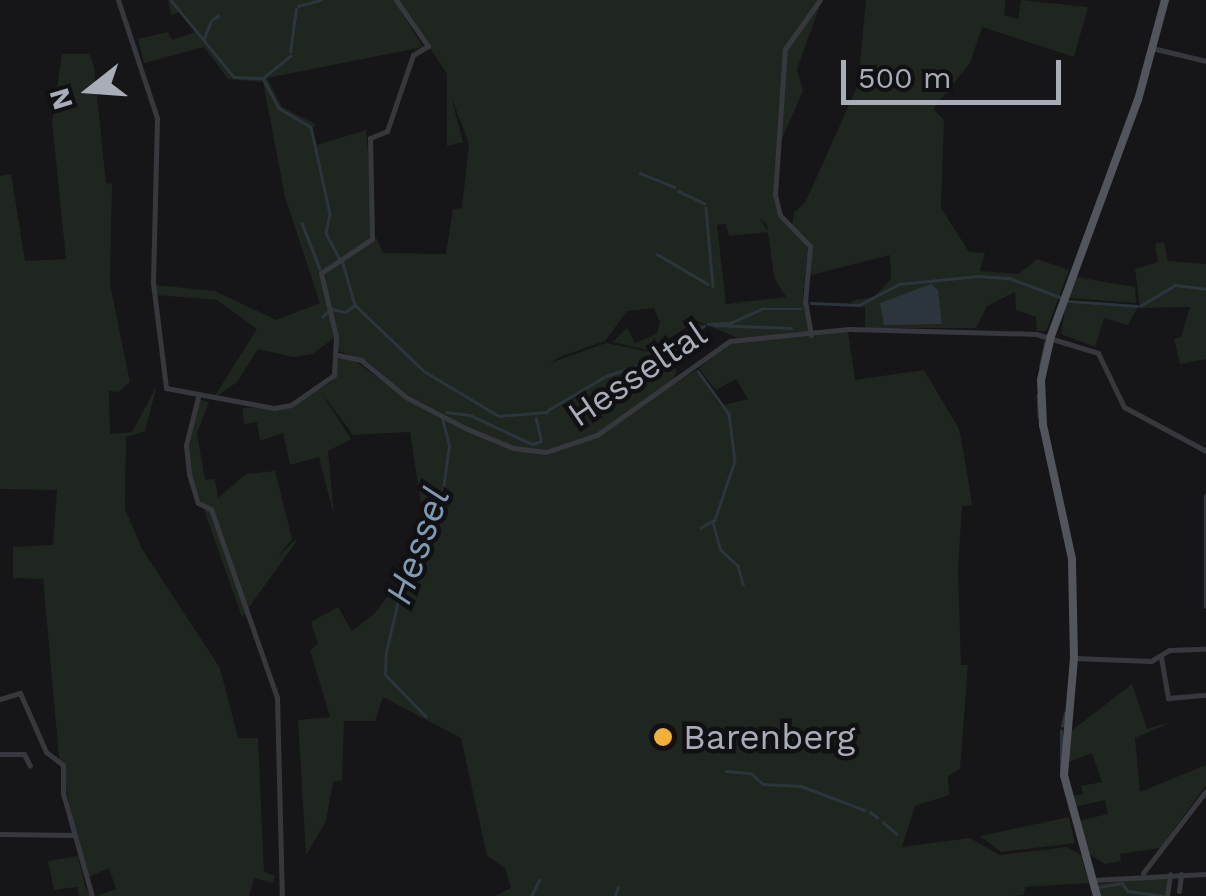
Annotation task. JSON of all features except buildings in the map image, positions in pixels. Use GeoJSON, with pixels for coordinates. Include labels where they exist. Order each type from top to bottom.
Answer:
{"type":"FeatureCollection","features":[{"type":"Feature","properties":{"kind":"main road"},"geometry":{"type":"LineString","coordinates":[[1097,896],[1063,763],[1074,658],[1072,560],[1041,411],[1050,336],[1152,48],[1165,0]]}},
{"type":"Feature","properties":{"kind":"street"},"geometry":{"type":"LineString","coordinates":[[118,0],[133,28],[157,118],[154,283],[163,380],[172,392],[241,406],[291,405],[331,381],[338,355],[321,272],[366,247],[375,232],[370,138],[386,131],[413,55],[428,46],[396,0]]}},
{"type":"Feature","properties":{"kind":"street"},"geometry":{"type":"LineString","coordinates":[[810,335],[805,302],[810,246],[778,210],[777,160],[785,48],[820,0]]}},
{"type":"Feature","properties":{"kind":"street"},"geometry":{"type":"LineString","coordinates":[[1152,48],[1206,61]]}},
{"type":"Feature","properties":{"kind":"street","name":"Hesseltal"},"geometry":{"type":"LineString","coordinates":[[338,355],[361,360],[406,397],[465,428],[513,448],[546,452],[572,448],[609,428],[725,342],[849,329],[1050,336],[1098,352],[1124,407],[1206,451]]}},
{"type":"Feature","properties":{"kind":"street"},"geometry":{"type":"LineString","coordinates":[[198,397],[186,444],[189,474],[198,503],[211,509],[264,648],[279,707],[282,896]]}},
{"type":"Feature","properties":{"kind":"street"},"geometry":{"type":"LineString","coordinates":[[1206,496],[1206,606]]}},
{"type":"Feature","properties":{"kind":"street"},"geometry":{"type":"LineString","coordinates":[[1074,658],[1161,657],[1169,650],[1206,649]]}},
{"type":"Feature","properties":{"kind":"street"},"geometry":{"type":"LineString","coordinates":[[1161,657],[1168,698],[1206,695]]}},
{"type":"Feature","properties":{"kind":"street"},"geometry":{"type":"LineString","coordinates":[[0,699],[20,693],[46,752],[63,764],[74,834],[92,896]]}},
{"type":"Feature","properties":{"kind":"street"},"geometry":{"type":"LineString","coordinates":[[0,754],[24,754],[30,766]]}},
{"type":"Feature","properties":{"kind":"street"},"geometry":{"type":"LineString","coordinates":[[1143,873],[1206,792]]}},
{"type":"Feature","properties":{"kind":"street"},"geometry":{"type":"LineString","coordinates":[[0,834],[74,834]]}},
{"type":"Feature","properties":{"kind":"street"},"geometry":{"type":"LineString","coordinates":[[1092,880],[1143,873],[1206,874]]}},
{"type":"Feature","properties":{"kind":"street"},"geometry":{"type":"LineString","coordinates":[[1167,896],[1170,874]]}},
{"type":"Feature","properties":{"kind":"street"},"geometry":{"type":"LineString","coordinates":[[1179,891],[1181,874]]}},
{"type":"Feature","properties":{"kind":"shaded area"},"geometry":{"type":"Polygon","coordinates":[[[168,0],[394,0],[423,47],[267,78],[282,107],[317,125],[312,127],[317,145],[366,130],[374,216],[368,244],[376,237],[383,253],[446,254],[453,209],[462,208],[469,144],[451,96],[463,142],[447,146],[447,74],[398,0],[822,0],[797,69],[803,91],[777,150],[775,178],[776,210],[808,245],[803,295],[808,332],[738,338],[697,321],[655,347],[655,337],[647,350],[613,342],[627,328],[635,343],[657,334],[660,322],[654,308],[627,311],[605,341],[550,363],[606,343],[650,352],[698,323],[705,326],[665,358],[676,369],[673,385],[696,370],[720,406],[748,399],[736,379],[716,390],[699,368],[728,343],[848,331],[855,380],[924,370],[959,429],[972,505],[962,506],[958,568],[961,665],[968,665],[960,769],[948,776],[949,795],[915,806],[902,847],[970,838],[1000,855],[1067,847],[1081,855],[1089,883],[1025,887],[1024,895],[1014,896],[495,896],[511,888],[505,868],[487,856],[461,738],[383,697],[375,721],[344,721],[342,780],[333,782],[326,821],[306,855],[298,720],[330,717],[310,650],[318,644],[311,622],[338,607],[352,631],[375,613],[398,583],[424,523],[410,432],[353,435],[321,392],[351,439],[328,451],[334,516],[319,457],[290,465],[283,433],[260,441],[257,422],[244,424],[242,408],[292,406],[331,382],[339,357],[351,358],[398,393],[450,417],[404,393],[367,361],[338,351],[323,274],[338,261],[320,272],[334,338],[312,354],[293,357],[258,349],[237,382],[213,399],[257,329],[217,300],[156,295],[155,285],[215,291],[276,320],[320,303],[285,197],[263,82],[228,79],[204,47],[144,63],[138,39],[168,32],[172,40],[195,32],[183,11],[171,15],[168,0]],[[726,224],[717,225],[726,304],[786,297],[774,277],[768,232],[729,236],[726,224]]]}},
{"type":"Feature","properties":{"kind":"shaded area"},"geometry":{"type":"Polygon","coordinates":[[[866,0],[1006,0],[1004,15],[1018,19],[1021,0],[1088,7],[1074,57],[982,27],[970,63],[933,109],[944,120],[941,208],[969,252],[985,253],[980,271],[1019,274],[1037,259],[1069,270],[1046,331],[1037,331],[1036,317],[1016,310],[1015,292],[987,306],[976,328],[865,328],[865,307],[852,307],[851,301],[874,297],[891,279],[890,255],[811,275],[812,247],[792,226],[794,212],[805,203],[858,85],[866,0]]]}},
{"type":"Feature","properties":{"kind":"shaded area"},"geometry":{"type":"Polygon","coordinates":[[[62,54],[89,54],[94,66],[106,183],[112,184],[110,284],[130,382],[119,392],[109,391],[110,434],[132,432],[157,385],[145,431],[126,437],[125,509],[142,549],[220,668],[238,738],[258,738],[264,872],[275,876],[273,883],[254,878],[249,896],[97,896],[116,889],[109,868],[86,878],[59,757],[43,579],[13,578],[13,547],[53,545],[57,490],[0,489],[0,176],[11,174],[25,261],[66,259],[52,122],[62,54]]]}},
{"type":"Feature","properties":{"kind":"shaded area"},"geometry":{"type":"Polygon","coordinates":[[[1164,242],[1168,261],[1206,264],[1206,359],[1180,364],[1174,339],[1181,337],[1190,307],[1140,308],[1135,269],[1158,262],[1155,244],[1164,242]]]}},
{"type":"Feature","properties":{"kind":"shaded area"},"geometry":{"type":"Polygon","coordinates":[[[1076,277],[1135,287],[1136,303],[1068,298],[1076,277]]]}},
{"type":"Feature","properties":{"kind":"shaded area"},"geometry":{"type":"Polygon","coordinates":[[[931,284],[938,290],[942,324],[884,325],[880,303],[931,284]]]}},
{"type":"Feature","properties":{"kind":"shaded area"},"geometry":{"type":"Polygon","coordinates":[[[1066,303],[1137,308],[1128,325],[1104,318],[1095,347],[1061,334],[1066,303]]]}},
{"type":"Feature","properties":{"kind":"shaded area"},"geometry":{"type":"Polygon","coordinates":[[[198,399],[209,402],[197,433],[205,480],[215,479],[218,498],[246,474],[275,471],[292,539],[277,558],[296,542],[242,617],[187,462],[198,399]]]}},
{"type":"Feature","properties":{"kind":"shaded area"},"geometry":{"type":"Polygon","coordinates":[[[1132,684],[1147,729],[1174,721],[1135,738],[1140,792],[1206,765],[1206,785],[1160,848],[1120,854],[1121,861],[1105,864],[1088,853],[1078,821],[1108,814],[1105,800],[1075,807],[1072,796],[1083,794],[1081,786],[1102,782],[1092,753],[1066,763],[1066,735],[1132,684]]]}},
{"type":"Feature","properties":{"kind":"shaded area"},"geometry":{"type":"Polygon","coordinates":[[[1069,817],[1075,843],[1001,852],[980,836],[1069,817]]]}},
{"type":"Feature","properties":{"kind":"shaded area"},"geometry":{"type":"Polygon","coordinates":[[[78,856],[91,896],[79,896],[77,887],[54,890],[48,861],[78,856]]]}},
{"type":"Feature","properties":{"kind":"shaded area"},"geometry":{"type":"Polygon","coordinates":[[[1167,876],[1166,896],[1099,896],[1096,884],[1167,876]]]}},
{"type":"Feature","properties":{"kind":"waterway","name":"Hessel"},"geometry":{"type":"LineString","coordinates":[[171,0],[234,77],[263,78],[279,108],[311,127],[330,214],[326,233],[340,259]]}},
{"type":"Feature","properties":{"kind":"waterway"},"geometry":{"type":"LineString","coordinates":[[298,6],[320,0]]}},
{"type":"Feature","properties":{"kind":"waterway"},"geometry":{"type":"LineString","coordinates":[[290,52],[296,9]]}},
{"type":"Feature","properties":{"kind":"waterway"},"geometry":{"type":"LineString","coordinates":[[213,19],[218,16]]}},
{"type":"Feature","properties":{"kind":"waterway"},"geometry":{"type":"LineString","coordinates":[[204,38],[211,21]]}},
{"type":"Feature","properties":{"kind":"waterway"},"geometry":{"type":"LineString","coordinates":[[263,78],[290,56]]}},
{"type":"Feature","properties":{"kind":"waterway"},"geometry":{"type":"LineString","coordinates":[[640,173],[674,187]]}},
{"type":"Feature","properties":{"kind":"waterway"},"geometry":{"type":"LineString","coordinates":[[678,191],[704,203]]}},
{"type":"Feature","properties":{"kind":"waterway"},"geometry":{"type":"LineString","coordinates":[[706,208],[713,286]]}},
{"type":"Feature","properties":{"kind":"waterway","name":"Hessel"},"geometry":{"type":"LineString","coordinates":[[302,223],[320,269]]}},
{"type":"Feature","properties":{"kind":"waterway"},"geometry":{"type":"LineString","coordinates":[[657,254],[708,284]]}},
{"type":"Feature","properties":{"kind":"waterway","name":"Hessel"},"geometry":{"type":"LineString","coordinates":[[343,263],[355,305],[424,371],[499,416],[547,412]]}},
{"type":"Feature","properties":{"kind":"waterway","name":"Hessel"},"geometry":{"type":"LineString","coordinates":[[811,303],[859,305],[899,284],[978,276],[1009,278],[1060,297]]}},
{"type":"Feature","properties":{"kind":"waterway","name":"Hessel"},"geometry":{"type":"LineString","coordinates":[[1140,306],[1175,285],[1206,289]]}},
{"type":"Feature","properties":{"kind":"waterway","name":"Hessel"},"geometry":{"type":"LineString","coordinates":[[1068,301],[1137,306]]}},
{"type":"Feature","properties":{"kind":"waterway","name":"Hessel"},"geometry":{"type":"LineString","coordinates":[[332,309],[345,312],[355,305]]}},
{"type":"Feature","properties":{"kind":"waterway","name":"Hessel"},"geometry":{"type":"LineString","coordinates":[[708,324],[730,323],[762,309],[801,309]]}},
{"type":"Feature","properties":{"kind":"waterway","name":"Hessel"},"geometry":{"type":"LineString","coordinates":[[322,317],[327,312]]}},
{"type":"Feature","properties":{"kind":"waterway"},"geometry":{"type":"LineString","coordinates":[[714,325],[791,328]]}},
{"type":"Feature","properties":{"kind":"waterway","name":"Hessel"},"geometry":{"type":"LineString","coordinates":[[548,410],[606,376],[674,354],[679,341],[704,326]]}},
{"type":"Feature","properties":{"kind":"waterway"},"geometry":{"type":"LineString","coordinates":[[1040,367],[1045,343]]}},
{"type":"Feature","properties":{"kind":"waterway"},"geometry":{"type":"LineString","coordinates":[[698,371],[729,414],[735,461],[715,520],[701,528]]}},
{"type":"Feature","properties":{"kind":"waterway"},"geometry":{"type":"LineString","coordinates":[[1038,395],[1039,417]]}},
{"type":"Feature","properties":{"kind":"waterway","name":"Hessel"},"geometry":{"type":"LineString","coordinates":[[446,412],[470,415],[532,444],[541,441],[536,419]]}},
{"type":"Feature","properties":{"kind":"waterway","name":"Hessel"},"geometry":{"type":"LineString","coordinates":[[426,717],[385,675],[386,652],[404,575],[442,496],[449,446],[442,417]]}},
{"type":"Feature","properties":{"kind":"waterway"},"geometry":{"type":"LineString","coordinates":[[713,522],[720,549],[738,566],[743,584]]}},
{"type":"Feature","properties":{"kind":"waterway"},"geometry":{"type":"LineString","coordinates":[[1062,726],[1065,713]]}},
{"type":"Feature","properties":{"kind":"waterway"},"geometry":{"type":"LineString","coordinates":[[1061,731],[1061,771]]}},
{"type":"Feature","properties":{"kind":"waterway"},"geometry":{"type":"LineString","coordinates":[[726,771],[751,773],[763,784],[801,786],[865,810]]}},
{"type":"Feature","properties":{"kind":"waterway"},"geometry":{"type":"LineString","coordinates":[[870,812],[877,817]]}},
{"type":"Feature","properties":{"kind":"waterway"},"geometry":{"type":"LineString","coordinates":[[883,822],[897,834]]}},
{"type":"Feature","properties":{"kind":"waterway"},"geometry":{"type":"LineString","coordinates":[[531,896],[539,880]]}},
{"type":"Feature","properties":{"kind":"waterway"},"geometry":{"type":"LineString","coordinates":[[1099,887],[1122,883],[1128,891],[1163,896]]}},
{"type":"Feature","properties":{"kind":"waterway"},"geometry":{"type":"LineString","coordinates":[[615,896],[618,887]]}},
{"type":"Feature","properties":{"kind":"place","name":"Barenberg"},"geometry":{"type":"Point","coordinates":[663,737]}}]}
